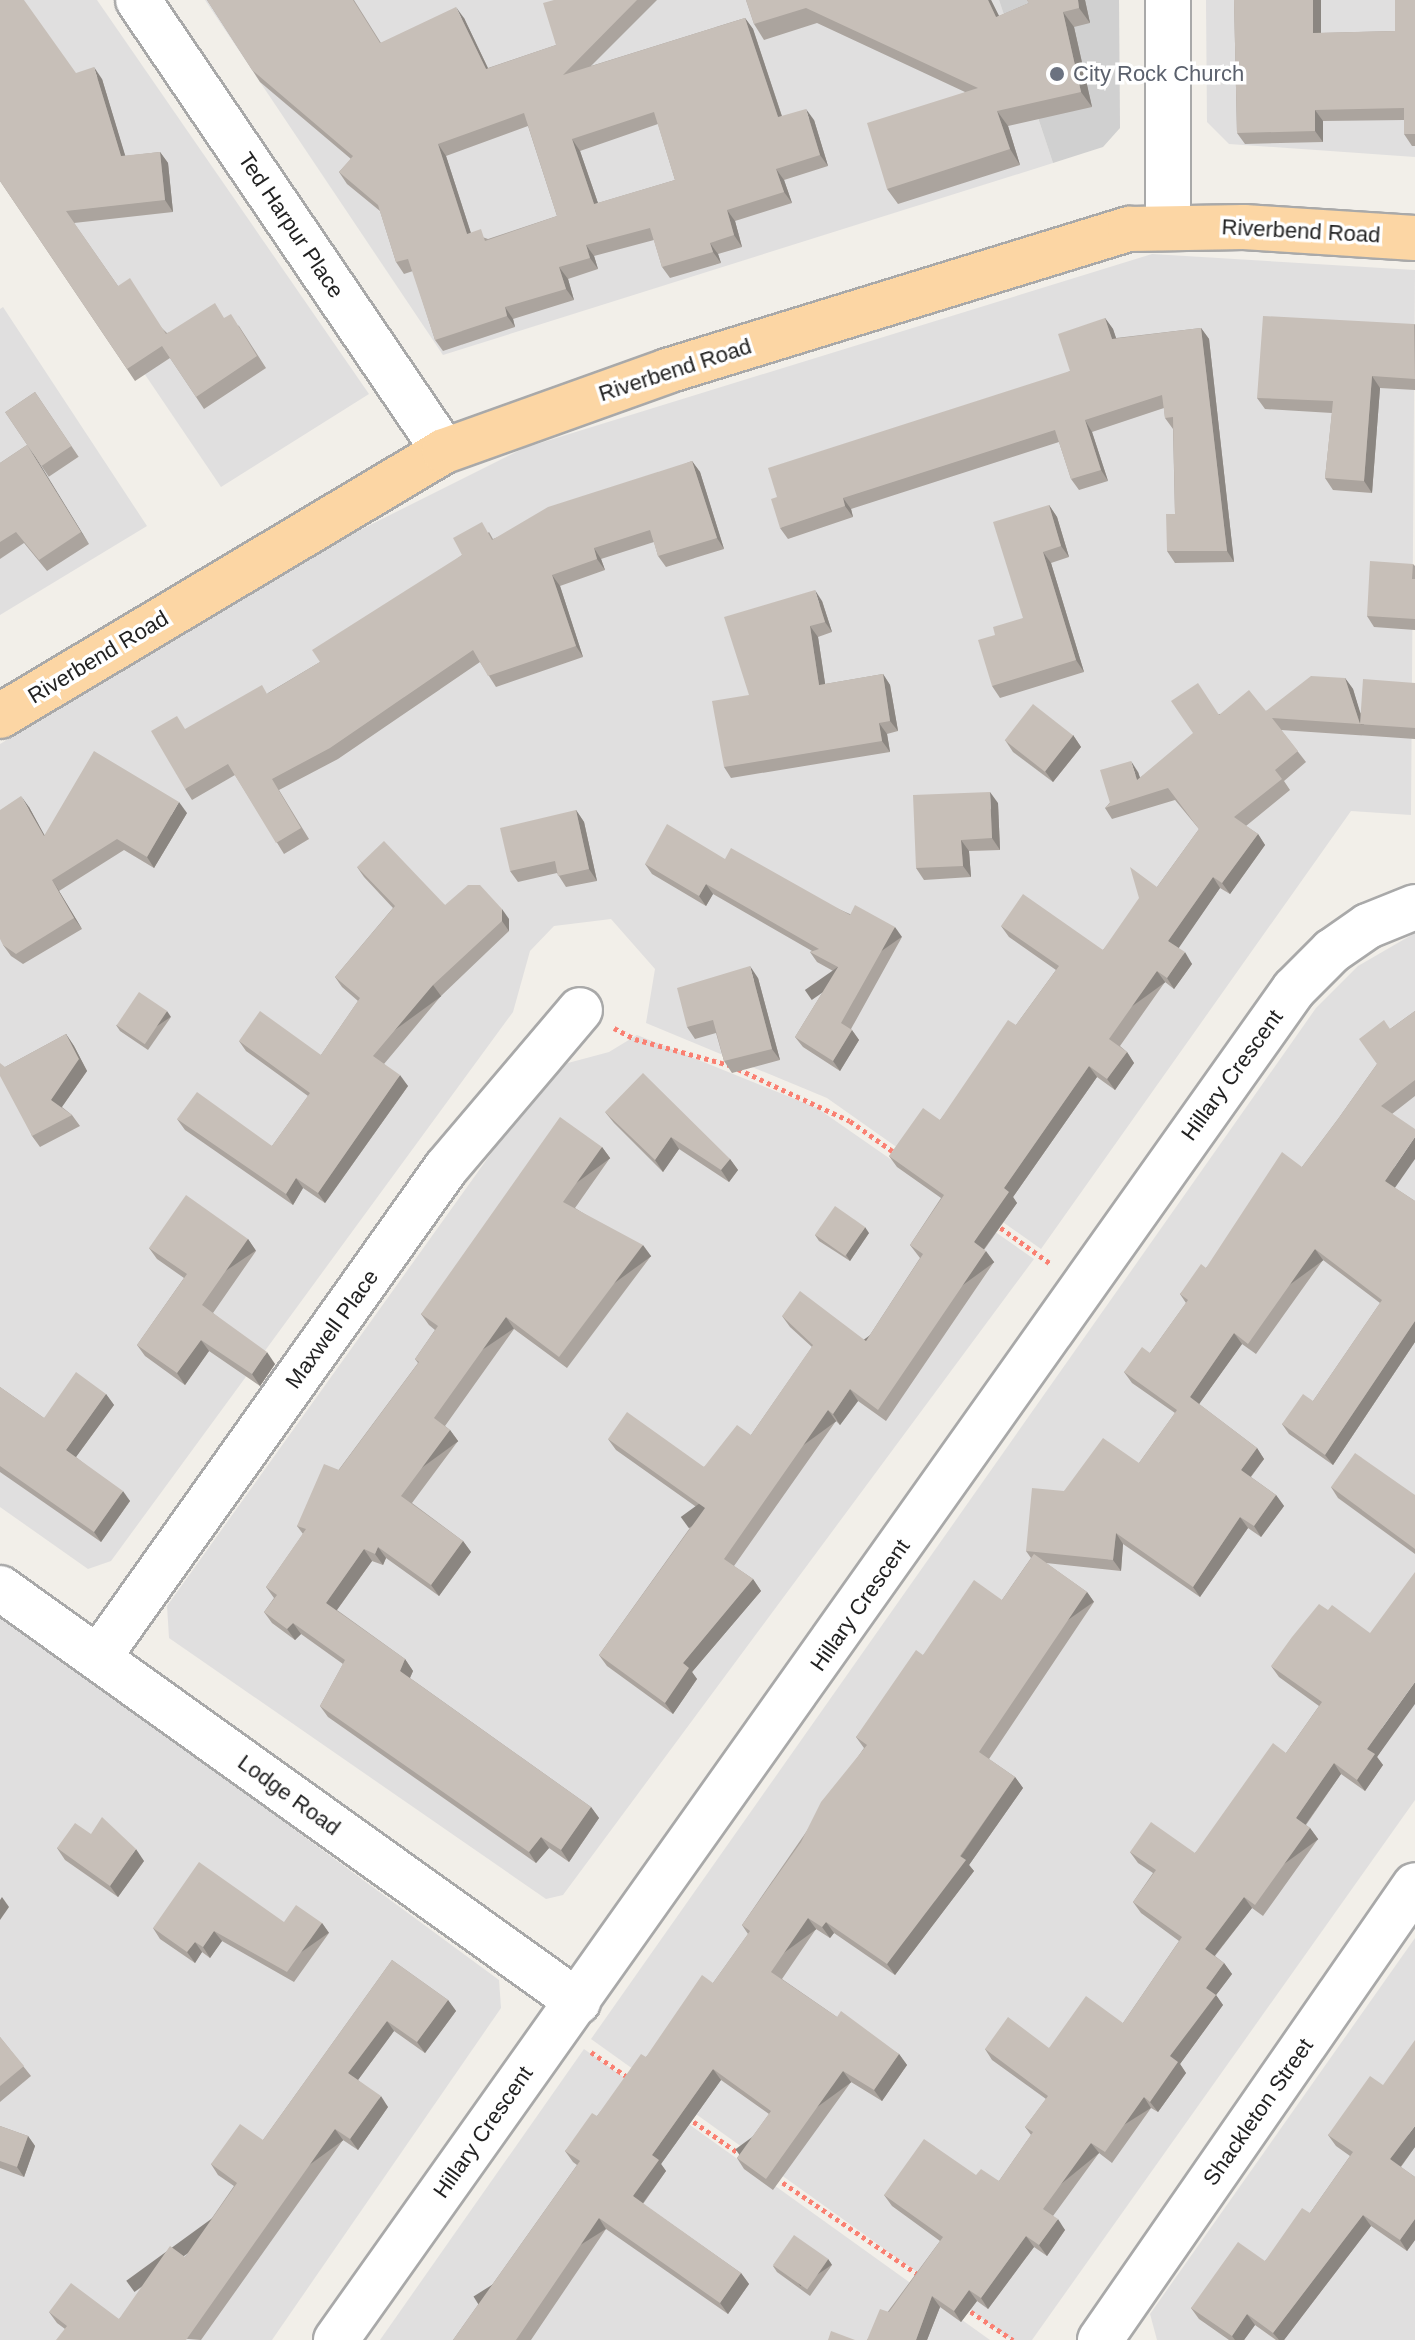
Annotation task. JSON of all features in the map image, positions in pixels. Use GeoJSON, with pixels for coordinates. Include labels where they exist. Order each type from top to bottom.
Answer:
{"type":"FeatureCollection","features":[{"type":"Feature","properties":{"kind":"main road","name":"Riverbend Road"},"geometry":{"type":"LineString","coordinates":[[0,716],[444,451],[697,361],[1063,246],[1168,225],[1415,238]]}},
{"type":"Feature","properties":{"kind":"street","name":"Ted Harpur Place"},"geometry":{"type":"LineString","coordinates":[[138,0],[444,451]]}},
{"type":"Feature","properties":{"kind":"street"},"geometry":{"type":"LineString","coordinates":[[1168,0],[1168,225]]}},
{"type":"Feature","properties":{"kind":"street","name":"Hillary Crescent"},"geometry":{"type":"LineString","coordinates":[[336,2340],[1085,1288],[1294,989],[1332,951],[1368,926],[1415,907]]}},
{"type":"Feature","properties":{"kind":"street","name":"Maxwell Place"},"geometry":{"type":"LineString","coordinates":[[98,1658],[446,1168],[580,1010]]}},
{"type":"Feature","properties":{"kind":"street","name":"Lodge Road"},"geometry":{"type":"LineString","coordinates":[[0,1588],[98,1658],[567,2015]]}},
{"type":"Feature","properties":{"kind":"street","name":"Shackleton Street"},"geometry":{"type":"LineString","coordinates":[[1100,2340],[1415,1885]]}},
{"type":"Feature","properties":{"kind":"path"},"geometry":{"type":"LineString","coordinates":[[580,1010],[635,1039],[723,1062],[850,1121],[901,1157]]}},
{"type":"Feature","properties":{"kind":"path"},"geometry":{"type":"LineString","coordinates":[[990,1220],[1085,1288]]}},
{"type":"Feature","properties":{"kind":"path"},"geometry":{"type":"LineString","coordinates":[[567,2015],[641,2086]]}},
{"type":"Feature","properties":{"kind":"path"},"geometry":{"type":"LineString","coordinates":[[679,2112],[756,2165]]}},
{"type":"Feature","properties":{"kind":"path"},"geometry":{"type":"LineString","coordinates":[[769,2174],[923,2279]]}},
{"type":"Feature","properties":{"kind":"path"},"geometry":{"type":"LineString","coordinates":[[962,2305],[1013,2340]]}},
{"type":"Feature","properties":{"kind":"shaded area"},"geometry":{"type":"Polygon","coordinates":[[[0,0],[97,0],[369,394],[221,487],[0,160],[0,0]]]}},
{"type":"Feature","properties":{"kind":"shaded area"},"geometry":{"type":"Polygon","coordinates":[[[205,0],[999,0],[1053,163],[443,355],[205,0]]]}},
{"type":"Feature","properties":{"kind":"shaded area"},"geometry":{"type":"Polygon","coordinates":[[[999,0],[1119,0],[1120,128],[1103,147],[1053,163],[999,0]]]}},
{"type":"Feature","properties":{"kind":"shaded area"},"geometry":{"type":"Polygon","coordinates":[[[1206,0],[1415,0],[1415,157],[1229,144],[1207,122],[1206,0]]]}},
{"type":"Feature","properties":{"kind":"shaded area"},"geometry":{"type":"Polygon","coordinates":[[[1152,254],[1415,270],[1411,815],[1351,811],[1041,1249],[827,1098],[646,1023],[655,969],[611,919],[554,926],[530,951],[513,1012],[111,1561],[88,1569],[0,1507],[0,744],[352,534],[524,448],[1152,254]]]}},
{"type":"Feature","properties":{"kind":"shaded area"},"geometry":{"type":"Polygon","coordinates":[[[3,307],[147,526],[0,615],[0,309],[3,307]]]}},
{"type":"Feature","properties":{"kind":"shaded area"},"geometry":{"type":"Polygon","coordinates":[[[1415,933],[1415,1800],[1032,2340],[1012,2340],[591,2039],[1316,1008],[1358,966],[1415,933]]]}},
{"type":"Feature","properties":{"kind":"shaded area"},"geometry":{"type":"Polygon","coordinates":[[[637,1035],[817,1108],[1034,1259],[563,1895],[546,1899],[169,1638],[167,1606],[553,1067],[609,1052],[637,1035]]]}},
{"type":"Feature","properties":{"kind":"shaded area"},"geometry":{"type":"Polygon","coordinates":[[[0,1613],[499,1980],[501,2008],[272,2340],[0,2340],[0,1613]]]}},
{"type":"Feature","properties":{"kind":"shaded area"},"geometry":{"type":"Polygon","coordinates":[[[1415,1938],[1415,2340],[1157,2340],[1150,2314],[1415,1938]]]}},
{"type":"Feature","properties":{"kind":"shaded area"},"geometry":{"type":"Polygon","coordinates":[[[584,2049],[990,2340],[380,2340],[584,2049]]]}},
{"type":"Feature","properties":{"kind":"building"},"geometry":{"type":"Polygon","coordinates":[[[0,0],[24,0],[76,73],[94,67],[121,156],[160,152],[165,200],[66,211],[118,286],[130,278],[166,334],[215,303],[224,318],[231,314],[257,356],[196,397],[162,346],[127,369],[0,181],[0,0]]]}},
{"type":"Feature","properties":{"kind":"building"},"geometry":{"type":"Polygon","coordinates":[[[207,0],[353,0],[380,43],[456,7],[486,69],[556,45],[543,3],[554,0],[637,0],[563,75],[745,18],[778,117],[806,109],[820,155],[776,169],[784,192],[727,210],[734,235],[710,243],[713,252],[662,267],[650,228],[586,245],[590,258],[559,267],[566,289],[505,307],[507,316],[435,340],[408,259],[396,262],[378,205],[339,172],[353,156],[252,70],[207,0]],[[654,112],[572,139],[594,204],[675,180],[654,112]],[[524,113],[438,144],[467,234],[481,229],[485,241],[557,216],[524,113]]]}},
{"type":"Feature","properties":{"kind":"building"},"geometry":{"type":"Polygon","coordinates":[[[746,0],[988,0],[996,17],[1029,3],[1027,0],[1078,0],[1079,8],[1063,12],[1081,92],[997,111],[1010,149],[887,189],[867,123],[978,88],[806,8],[754,24],[746,0]]]}},
{"type":"Feature","properties":{"kind":"building"},"geometry":{"type":"Polygon","coordinates":[[[1234,0],[1313,0],[1313,33],[1395,31],[1395,0],[1415,0],[1415,134],[1404,134],[1404,108],[1315,110],[1315,131],[1237,133],[1234,0]]]}},
{"type":"Feature","properties":{"kind":"building"},"geometry":{"type":"Polygon","coordinates":[[[1263,316],[1414,324],[1415,379],[1372,376],[1364,481],[1325,478],[1333,401],[1257,398],[1263,316]]]}},
{"type":"Feature","properties":{"kind":"building"},"geometry":{"type":"Polygon","coordinates":[[[1105,318],[1112,339],[1201,328],[1227,551],[1167,551],[1166,514],[1175,514],[1173,417],[1165,418],[1162,395],[1085,420],[1101,470],[1071,479],[1055,430],[843,498],[845,506],[780,528],[771,499],[777,497],[768,468],[1070,371],[1058,334],[1105,318]]]}},
{"type":"Feature","properties":{"kind":"building"},"geometry":{"type":"Polygon","coordinates":[[[35,392],[71,446],[42,466],[5,412],[35,392]]]}},
{"type":"Feature","properties":{"kind":"building"},"geometry":{"type":"Polygon","coordinates":[[[27,445],[81,532],[39,560],[16,532],[0,542],[0,463],[27,445]]]}},
{"type":"Feature","properties":{"kind":"building"},"geometry":{"type":"Polygon","coordinates":[[[692,461],[717,538],[658,556],[650,530],[594,548],[597,559],[552,575],[576,646],[488,676],[473,650],[330,748],[272,779],[301,828],[276,843],[228,764],[185,789],[151,731],[177,716],[185,729],[262,685],[267,694],[320,662],[312,650],[462,555],[453,538],[482,522],[492,540],[548,507],[692,461]]]}},
{"type":"Feature","properties":{"kind":"building"},"geometry":{"type":"Polygon","coordinates":[[[1049,505],[1061,546],[1043,552],[1076,660],[992,686],[978,640],[995,635],[993,627],[1023,618],[993,522],[1049,505]]]}},
{"type":"Feature","properties":{"kind":"building"},"geometry":{"type":"Polygon","coordinates":[[[1370,561],[1413,564],[1415,619],[1367,616],[1370,561]]]}},
{"type":"Feature","properties":{"kind":"building"},"geometry":{"type":"Polygon","coordinates":[[[815,590],[825,622],[810,626],[819,685],[883,674],[890,721],[879,723],[882,741],[724,767],[712,701],[749,695],[724,617],[815,590]]]}},
{"type":"Feature","properties":{"kind":"building"},"geometry":{"type":"Polygon","coordinates":[[[1311,676],[1345,678],[1360,724],[1363,679],[1415,683],[1415,728],[1272,718],[1298,751],[1275,770],[1282,779],[1234,817],[1258,834],[1222,883],[1213,877],[1168,941],[1185,952],[1167,978],[1157,971],[1109,1039],[1127,1052],[1107,1079],[1089,1066],[1004,1188],[1009,1192],[974,1242],[986,1251],[878,1410],[850,1389],[833,1414],[828,1410],[724,1559],[753,1579],[683,1663],[689,1668],[665,1703],[599,1655],[705,1508],[608,1439],[627,1412],[704,1467],[737,1425],[751,1435],[813,1345],[782,1316],[800,1291],[866,1341],[923,1254],[910,1245],[944,1195],[889,1156],[923,1108],[940,1120],[1008,1020],[1016,1025],[1059,966],[1001,926],[1023,894],[1103,950],[1139,898],[1130,867],[1157,887],[1199,829],[1168,788],[1105,808],[1110,803],[1100,770],[1131,761],[1137,780],[1193,733],[1171,701],[1198,683],[1219,715],[1249,690],[1266,711],[1311,676]]]}},
{"type":"Feature","properties":{"kind":"building"},"geometry":{"type":"Polygon","coordinates":[[[1033,704],[1073,735],[1045,772],[1005,740],[1033,704]]]}},
{"type":"Feature","properties":{"kind":"building"},"geometry":{"type":"Polygon","coordinates":[[[94,751],[179,802],[147,857],[117,839],[52,880],[74,918],[16,954],[0,939],[0,810],[21,796],[44,836],[94,751]]]}},
{"type":"Feature","properties":{"kind":"building"},"geometry":{"type":"Polygon","coordinates":[[[990,792],[992,838],[961,840],[963,866],[916,868],[913,795],[990,792]]]}},
{"type":"Feature","properties":{"kind":"building"},"geometry":{"type":"Polygon","coordinates":[[[576,810],[589,869],[558,876],[555,861],[510,871],[500,828],[576,810]]]}},
{"type":"Feature","properties":{"kind":"building"},"geometry":{"type":"Polygon","coordinates":[[[667,824],[725,859],[731,848],[850,915],[855,905],[895,927],[841,1023],[852,1030],[833,1061],[795,1037],[838,967],[810,952],[819,949],[706,884],[699,896],[645,864],[667,824]]]}},
{"type":"Feature","properties":{"kind":"building"},"geometry":{"type":"Polygon","coordinates":[[[384,841],[445,905],[468,885],[480,885],[502,909],[502,921],[433,985],[373,1056],[400,1075],[318,1193],[296,1178],[286,1194],[177,1119],[197,1092],[272,1146],[310,1093],[239,1041],[260,1011],[321,1055],[360,998],[335,977],[395,906],[357,867],[384,841]]]}},
{"type":"Feature","properties":{"kind":"building"},"geometry":{"type":"Polygon","coordinates":[[[750,966],[772,1049],[724,1061],[713,1020],[687,1027],[677,988],[750,966]]]}},
{"type":"Feature","properties":{"kind":"building"},"geometry":{"type":"Polygon","coordinates":[[[139,992],[167,1011],[145,1044],[117,1025],[139,992]]]}},
{"type":"Feature","properties":{"kind":"building"},"geometry":{"type":"Polygon","coordinates":[[[1415,1011],[1415,1080],[1381,1106],[1415,1129],[1415,1137],[1385,1181],[1415,1201],[1415,1321],[1325,1455],[1282,1424],[1303,1394],[1313,1401],[1382,1300],[1315,1249],[1248,1344],[1234,1333],[1190,1397],[1257,1448],[1241,1470],[1276,1495],[1254,1526],[1240,1517],[1193,1587],[1116,1533],[1113,1560],[1026,1551],[1032,1488],[1064,1491],[1103,1438],[1139,1463],[1177,1410],[1124,1372],[1142,1347],[1150,1353],[1188,1300],[1180,1294],[1201,1264],[1206,1268],[1282,1152],[1302,1167],[1377,1064],[1359,1039],[1384,1020],[1390,1029],[1415,1011]]]}},
{"type":"Feature","properties":{"kind":"building"},"geometry":{"type":"Polygon","coordinates":[[[66,1034],[79,1059],[51,1100],[72,1115],[32,1136],[0,1076],[0,1063],[5,1067],[66,1034]]]}},
{"type":"Feature","properties":{"kind":"building"},"geometry":{"type":"Polygon","coordinates":[[[643,1073],[730,1159],[721,1170],[671,1137],[655,1160],[605,1112],[643,1073]]]}},
{"type":"Feature","properties":{"kind":"building"},"geometry":{"type":"Polygon","coordinates":[[[560,1117],[602,1147],[563,1202],[643,1245],[559,1357],[506,1317],[434,1418],[450,1430],[401,1496],[463,1541],[431,1585],[378,1547],[375,1554],[364,1549],[326,1603],[405,1659],[400,1671],[591,1807],[561,1850],[541,1837],[529,1852],[320,1706],[345,1660],[293,1623],[287,1629],[264,1612],[277,1595],[266,1587],[306,1529],[297,1526],[324,1464],[339,1470],[419,1362],[415,1359],[438,1326],[421,1314],[560,1117]]]}},
{"type":"Feature","properties":{"kind":"building"},"geometry":{"type":"Polygon","coordinates":[[[186,1195],[248,1239],[202,1305],[267,1352],[252,1374],[201,1340],[177,1373],[137,1345],[187,1274],[149,1248],[186,1195]]]}},
{"type":"Feature","properties":{"kind":"building"},"geometry":{"type":"Polygon","coordinates":[[[835,1206],[865,1227],[845,1256],[815,1235],[835,1206]]]}},
{"type":"Feature","properties":{"kind":"building"},"geometry":{"type":"Polygon","coordinates":[[[76,1372],[106,1394],[66,1450],[123,1491],[94,1532],[0,1466],[0,1387],[44,1418],[76,1372]]]}},
{"type":"Feature","properties":{"kind":"building"},"geometry":{"type":"Polygon","coordinates":[[[1355,1453],[1415,1495],[1415,1549],[1331,1487],[1355,1453]]]}},
{"type":"Feature","properties":{"kind":"building"},"geometry":{"type":"Polygon","coordinates":[[[1034,1554],[1087,1592],[979,1752],[1015,1777],[960,1856],[966,1860],[887,1964],[826,1922],[822,1927],[808,1918],[771,1972],[837,2017],[841,2011],[899,2054],[874,2090],[843,2071],[766,2179],[737,2158],[771,2111],[713,2069],[652,2155],[659,2160],[633,2196],[741,2273],[720,2303],[599,2218],[516,2340],[453,2340],[580,2161],[565,2151],[592,2113],[597,2116],[641,2054],[646,2057],[702,1975],[713,1983],[750,1931],[742,1925],[801,1842],[821,1802],[867,1745],[856,1737],[916,1650],[923,1655],[974,1580],[1002,1600],[1034,1554]]]}},
{"type":"Feature","properties":{"kind":"building"},"geometry":{"type":"Polygon","coordinates":[[[1415,1572],[1415,1682],[1367,1749],[1375,1754],[1357,1780],[1334,1763],[1296,1818],[1310,1828],[1255,1905],[1244,1897],[1205,1949],[1224,1963],[1206,1988],[1216,1995],[1170,2056],[1178,2062],[1150,2102],[1144,2097],[1105,2152],[1091,2143],[1043,2209],[1058,2219],[1039,2245],[1026,2236],[981,2298],[969,2290],[954,2311],[932,2296],[916,2340],[867,2340],[880,2309],[889,2312],[943,2237],[884,2195],[924,2139],[976,2175],[981,2169],[999,2181],[1033,2132],[1025,2127],[1048,2096],[985,2049],[1008,2017],[1049,2048],[1086,1996],[1123,2023],[1182,1937],[1133,1902],[1156,1870],[1130,1852],[1151,1822],[1195,1853],[1273,1743],[1286,1753],[1322,1702],[1271,1666],[1292,1637],[1319,1604],[1328,1610],[1332,1605],[1370,1633],[1415,1572]]]}},
{"type":"Feature","properties":{"kind":"building"},"geometry":{"type":"Polygon","coordinates":[[[102,1817],[136,1849],[110,1886],[57,1848],[75,1823],[91,1834],[102,1817]]]}},
{"type":"Feature","properties":{"kind":"building"},"geometry":{"type":"Polygon","coordinates":[[[199,1862],[284,1922],[296,1905],[322,1923],[287,1972],[214,1931],[203,1947],[195,1942],[187,1952],[153,1928],[199,1862]]]}},
{"type":"Feature","properties":{"kind":"building"},"geometry":{"type":"Polygon","coordinates":[[[392,1960],[448,2000],[417,2042],[387,2021],[348,2073],[381,2096],[350,2139],[335,2129],[186,2340],[56,2340],[67,2326],[49,2312],[71,2283],[119,2319],[170,2246],[185,2257],[237,2183],[211,2164],[240,2124],[263,2140],[392,1960]]]}},
{"type":"Feature","properties":{"kind":"building"},"geometry":{"type":"Polygon","coordinates":[[[0,2037],[24,2066],[0,2086],[0,2037]]]}},
{"type":"Feature","properties":{"kind":"building"},"geometry":{"type":"Polygon","coordinates":[[[1415,2040],[1415,2126],[1390,2159],[1415,2177],[1415,2219],[1400,2240],[1363,2215],[1273,2333],[1247,2314],[1232,2336],[1191,2308],[1238,2242],[1265,2261],[1302,2208],[1310,2213],[1353,2152],[1328,2135],[1370,2076],[1383,2085],[1415,2040]]]}},
{"type":"Feature","properties":{"kind":"building"},"geometry":{"type":"Polygon","coordinates":[[[0,2126],[28,2136],[17,2167],[0,2161],[0,2126]]]}},
{"type":"Feature","properties":{"kind":"building"},"geometry":{"type":"Polygon","coordinates":[[[794,2235],[828,2259],[807,2289],[773,2265],[794,2235]]]}},
{"type":"Feature","properties":{"kind":"building"},"geometry":{"type":"Polygon","coordinates":[[[831,2331],[855,2340],[828,2340],[831,2331]]]}},
{"type":"Feature","properties":{"kind":"place","name":"City Rock Church"},"geometry":{"type":"Point","coordinates":[1057,74]}}]}
